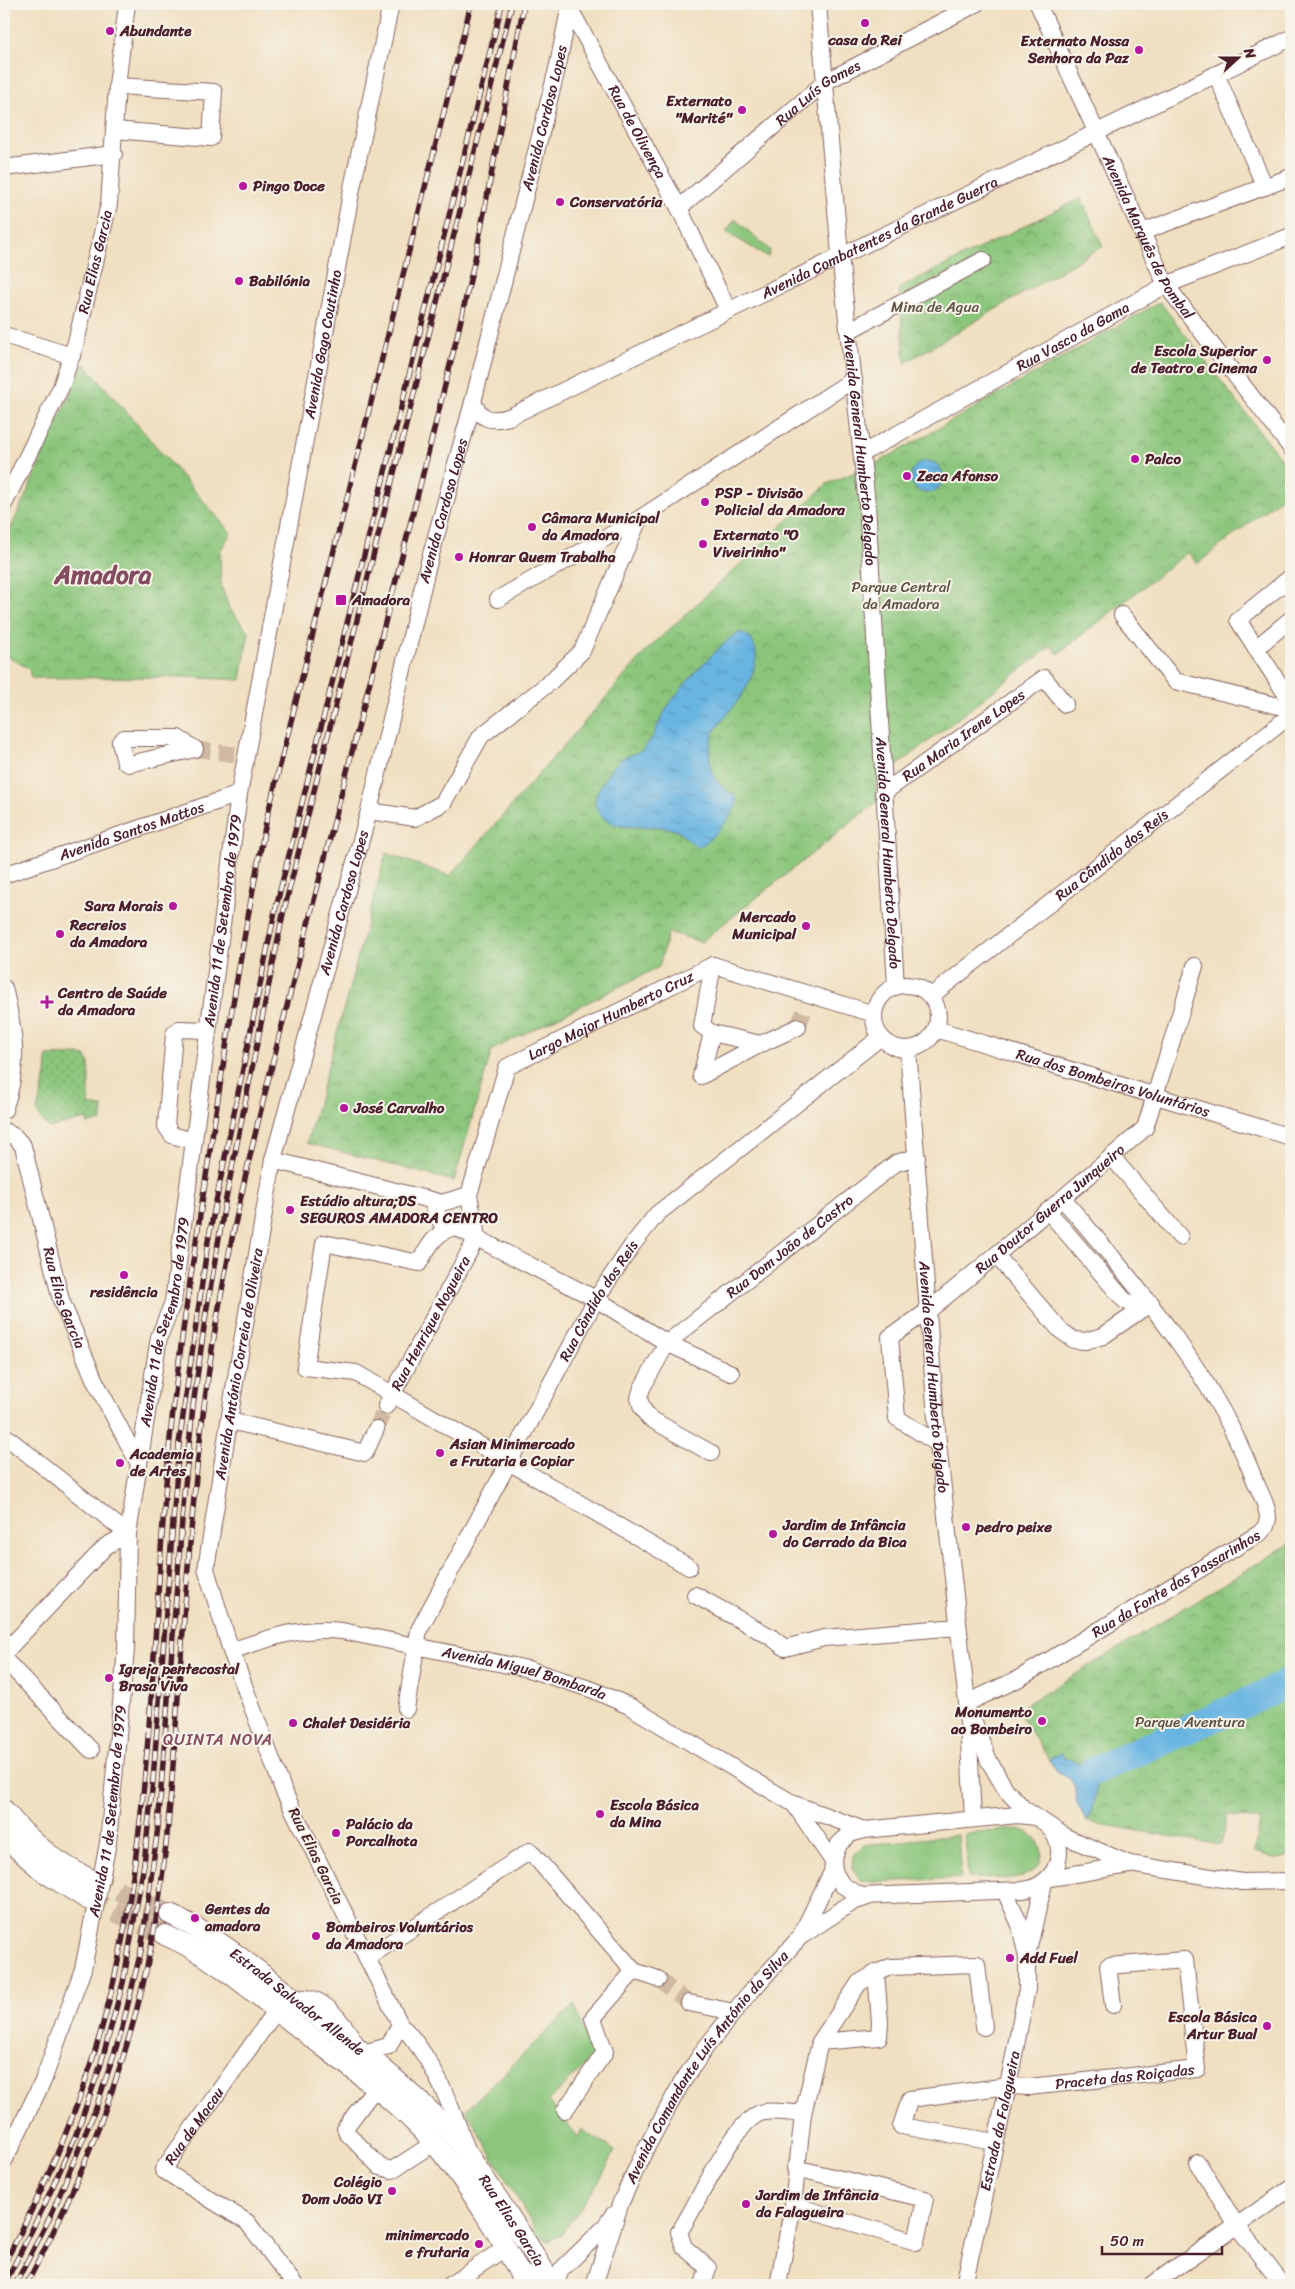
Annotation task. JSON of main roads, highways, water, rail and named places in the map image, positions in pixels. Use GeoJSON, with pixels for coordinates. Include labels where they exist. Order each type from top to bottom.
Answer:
{"type":"FeatureCollection","features":[{"type":"Feature","properties":{"kind":"main road"},"geometry":{"type":"LineString","coordinates":[[4,1810],[40,1848],[58,1861],[90,1879]]}},
{"type":"Feature","properties":{"kind":"main road"},"geometry":{"type":"LineString","coordinates":[[4,1837],[44,1872],[87,1899]]}},
{"type":"Feature","properties":{"kind":"main road","name":"Estrada Salvador Allende"},"geometry":{"type":"LineString","coordinates":[[170,1914],[215,1939],[362,2053],[412,2107]]}},
{"type":"Feature","properties":{"kind":"main road","name":"Estrada Salvador Allende"},"geometry":{"type":"LineString","coordinates":[[165,1935],[183,1942],[220,1966],[375,2088],[412,2107]]}},
{"type":"Feature","properties":{"kind":"main road","name":"Rua Elias Garcia"},"geometry":{"type":"LineString","coordinates":[[412,2107],[434,2143],[471,2194],[521,2277]]}},
{"type":"Feature","properties":{"kind":"main road","name":"Rua Elias Garcia"},"geometry":{"type":"LineString","coordinates":[[412,2107],[443,2124],[469,2156],[553,2285]]}},
{"type":"Feature","properties":{"kind":"water"},"geometry":{"type":"Polygon","coordinates":[[[927,461],[939,465],[943,477],[939,489],[927,493],[915,489],[911,477],[915,465],[927,461]]]}},
{"type":"Feature","properties":{"kind":"water"},"geometry":{"type":"Polygon","coordinates":[[[740,632],[753,642],[756,652],[754,670],[743,694],[715,730],[711,740],[710,752],[710,764],[713,775],[736,798],[737,803],[730,817],[710,839],[699,847],[692,844],[675,830],[665,827],[631,827],[611,823],[603,817],[595,802],[599,789],[612,768],[621,759],[638,752],[647,745],[667,708],[680,691],[723,644],[740,632]]]}},
{"type":"Feature","properties":{"kind":"water"},"geometry":{"type":"Polygon","coordinates":[[[1062,1753],[1064,1758],[1086,1767],[1095,1781],[1095,1799],[1087,1822],[1077,1803],[1074,1785],[1070,1779],[1057,1772],[1049,1759],[1062,1753]]]}},
{"type":"Feature","properties":{"kind":"waterway"},"geometry":{"type":"LineString","coordinates":[[1092,1772],[1270,1692],[1291,1680]]}},
{"type":"Feature","properties":{"kind":"tunnel"},"geometry":{"type":"LineString","coordinates":[[195,749],[246,756]]}},
{"type":"Feature","properties":{"kind":"tunnel"},"geometry":{"type":"LineString","coordinates":[[798,1027],[806,1006]]}},
{"type":"Feature","properties":{"kind":"tunnel"},"geometry":{"type":"LineString","coordinates":[[376,1429],[386,1406]]}},
{"type":"Feature","properties":{"kind":"tunnel"},"geometry":{"type":"LineString","coordinates":[[90,1879],[170,1914]]}},
{"type":"Feature","properties":{"kind":"tunnel"},"geometry":{"type":"LineString","coordinates":[[87,1899],[165,1935]]}},
{"type":"Feature","properties":{"kind":"tunnel"},"geometry":{"type":"LineString","coordinates":[[658,1979],[689,2003]]}},
{"type":"Feature","properties":{"kind":"railway"},"geometry":{"type":"LineString","coordinates":[[4,2264],[22,2230],[69,2126],[94,2054],[114,1980],[127,1913],[145,1779],[164,1507],[179,1365],[194,1254],[237,978],[268,813],[471,4]]}},
{"type":"Feature","properties":{"kind":"railway"},"geometry":{"type":"LineString","coordinates":[[4,2285],[43,2208],[75,2137],[100,2067],[123,1983],[144,1864],[153,1780],[179,1444],[208,1241],[275,911],[502,4]]}},
{"type":"Feature","properties":{"kind":"railway"},"geometry":{"type":"LineString","coordinates":[[15,2285],[52,2213],[96,2108],[120,2036],[141,1951],[158,1827],[184,1495],[193,1406],[206,1313],[225,1203],[283,914],[512,4]]}},
{"type":"Feature","properties":{"kind":"railway"},"geometry":{"type":"LineString","coordinates":[[26,2285],[85,2163],[101,2120],[130,2035],[151,1947],[157,1916],[168,1822],[189,1550],[204,1404],[228,1258],[273,1062],[456,341],[476,254],[524,4]]}},
{"type":"Feature","properties":{"kind":"place","name":"casa do Rei"},"geometry":{"type":"Point","coordinates":[865,23]}},
{"type":"Feature","properties":{"kind":"place","name":"Abundante"},"geometry":{"type":"Point","coordinates":[110,31]}},
{"type":"Feature","properties":{"kind":"place","name":"Externato Nossa Senhora da Paz"},"geometry":{"type":"Point","coordinates":[1139,50]}},
{"type":"Feature","properties":{"kind":"place","name":"Externato \"Marité\""},"geometry":{"type":"Point","coordinates":[742,110]}},
{"type":"Feature","properties":{"kind":"place","name":"Pingo Doce"},"geometry":{"type":"Point","coordinates":[243,186]}},
{"type":"Feature","properties":{"kind":"place","name":"Conservatória"},"geometry":{"type":"Point","coordinates":[560,202]}},
{"type":"Feature","properties":{"kind":"place","name":"Babilónia"},"geometry":{"type":"Point","coordinates":[239,281]}},
{"type":"Feature","properties":{"kind":"place","name":"Escola Superior de Teatro e Cinema"},"geometry":{"type":"Point","coordinates":[1267,360]}},
{"type":"Feature","properties":{"kind":"place","name":"Palco"},"geometry":{"type":"Point","coordinates":[1135,459]}},
{"type":"Feature","properties":{"kind":"place","name":"Zeca Afonso"},"geometry":{"type":"Point","coordinates":[907,476]}},
{"type":"Feature","properties":{"kind":"place","name":"PSP - Divisão Policial da Amadora"},"geometry":{"type":"Point","coordinates":[705,502]}},
{"type":"Feature","properties":{"kind":"place","name":"Câmara Municipal da Amadora"},"geometry":{"type":"Point","coordinates":[532,527]}},
{"type":"Feature","properties":{"kind":"place","name":"Externato \"O Viveirinho\""},"geometry":{"type":"Point","coordinates":[703,544]}},
{"type":"Feature","properties":{"kind":"place","name":"Honrar Quem Trabalha"},"geometry":{"type":"Point","coordinates":[459,557]}},
{"type":"Feature","properties":{"kind":"place","name":"Amadora"},"geometry":{"type":"Point","coordinates":[341,600]}},
{"type":"Feature","properties":{"kind":"place","name":"Sara Morais"},"geometry":{"type":"Point","coordinates":[173,906]}},
{"type":"Feature","properties":{"kind":"place","name":"Mercado Municipal"},"geometry":{"type":"Point","coordinates":[806,926]}},
{"type":"Feature","properties":{"kind":"place","name":"Recreios da Amadora"},"geometry":{"type":"Point","coordinates":[60,934]}},
{"type":"Feature","properties":{"kind":"place","name":"Centro de Saúde da Amadora"},"geometry":{"type":"Point","coordinates":[47,1002]}},
{"type":"Feature","properties":{"kind":"place","name":"José Carvalho"},"geometry":{"type":"Point","coordinates":[344,1108]}},
{"type":"Feature","properties":{"kind":"place","name":"Estúdio altura;DS SEGUROS AMADORA CENTRO"},"geometry":{"type":"Point","coordinates":[290,1210]}},
{"type":"Feature","properties":{"kind":"place","name":"residência"},"geometry":{"type":"Point","coordinates":[124,1275]}},
{"type":"Feature","properties":{"kind":"place","name":"Asian Minimercado e Frutaria e Copiar"},"geometry":{"type":"Point","coordinates":[440,1453]}},
{"type":"Feature","properties":{"kind":"place","name":"Academia de Artes"},"geometry":{"type":"Point","coordinates":[120,1463]}},
{"type":"Feature","properties":{"kind":"place","name":"pedro peixe"},"geometry":{"type":"Point","coordinates":[966,1527]}},
{"type":"Feature","properties":{"kind":"place","name":"Jardim de Infância do Cerrado da Bica"},"geometry":{"type":"Point","coordinates":[773,1534]}},
{"type":"Feature","properties":{"kind":"place","name":"Igreja pentecostal Brasa Viva"},"geometry":{"type":"Point","coordinates":[109,1678]}},
{"type":"Feature","properties":{"kind":"place","name":"Monumento ao Bombeiro"},"geometry":{"type":"Point","coordinates":[1042,1721]}},
{"type":"Feature","properties":{"kind":"place","name":"Chalet Desidéria"},"geometry":{"type":"Point","coordinates":[293,1723]}},
{"type":"Feature","properties":{"kind":"place","name":"Escola Básica da Mina"},"geometry":{"type":"Point","coordinates":[600,1814]}},
{"type":"Feature","properties":{"kind":"place","name":"Palácio da Porcalhota"},"geometry":{"type":"Point","coordinates":[336,1833]}},
{"type":"Feature","properties":{"kind":"place","name":"Gentes da amadora"},"geometry":{"type":"Point","coordinates":[195,1918]}},
{"type":"Feature","properties":{"kind":"place","name":"Bombeiros Voluntários da Amadora"},"geometry":{"type":"Point","coordinates":[316,1936]}},
{"type":"Feature","properties":{"kind":"place","name":"Add Fuel"},"geometry":{"type":"Point","coordinates":[1010,1958]}},
{"type":"Feature","properties":{"kind":"place","name":"Escola Básica Artur Bual"},"geometry":{"type":"Point","coordinates":[1267,2026]}},
{"type":"Feature","properties":{"kind":"place","name":"Colégio Dom João VI"},"geometry":{"type":"Point","coordinates":[392,2191]}},
{"type":"Feature","properties":{"kind":"place","name":"Jardim de Infância da Falagueira"},"geometry":{"type":"Point","coordinates":[746,2204]}},
{"type":"Feature","properties":{"kind":"place","name":"minimercado e frutaria"},"geometry":{"type":"Point","coordinates":[479,2244]}},
{"type":"Feature","properties":{"kind":"district","name":"Amadora"},"geometry":{"type":"Point","coordinates":[103,574]}},
{"type":"Feature","properties":{"kind":"district","name":"QUINTA NOVA"},"geometry":{"type":"Point","coordinates":[218,1739]}},
{"type":"Feature","properties":{"kind":"park label","name":"Mina de Agua"},"geometry":{"type":"Point","coordinates":[935,307]}},
{"type":"Feature","properties":{"kind":"park label","name":"Parque Central da Amadora"},"geometry":{"type":"Point","coordinates":[901,596]}},
{"type":"Feature","properties":{"kind":"park label","name":"Parque Aventura"},"geometry":{"type":"Point","coordinates":[1190,1722]}}]}
